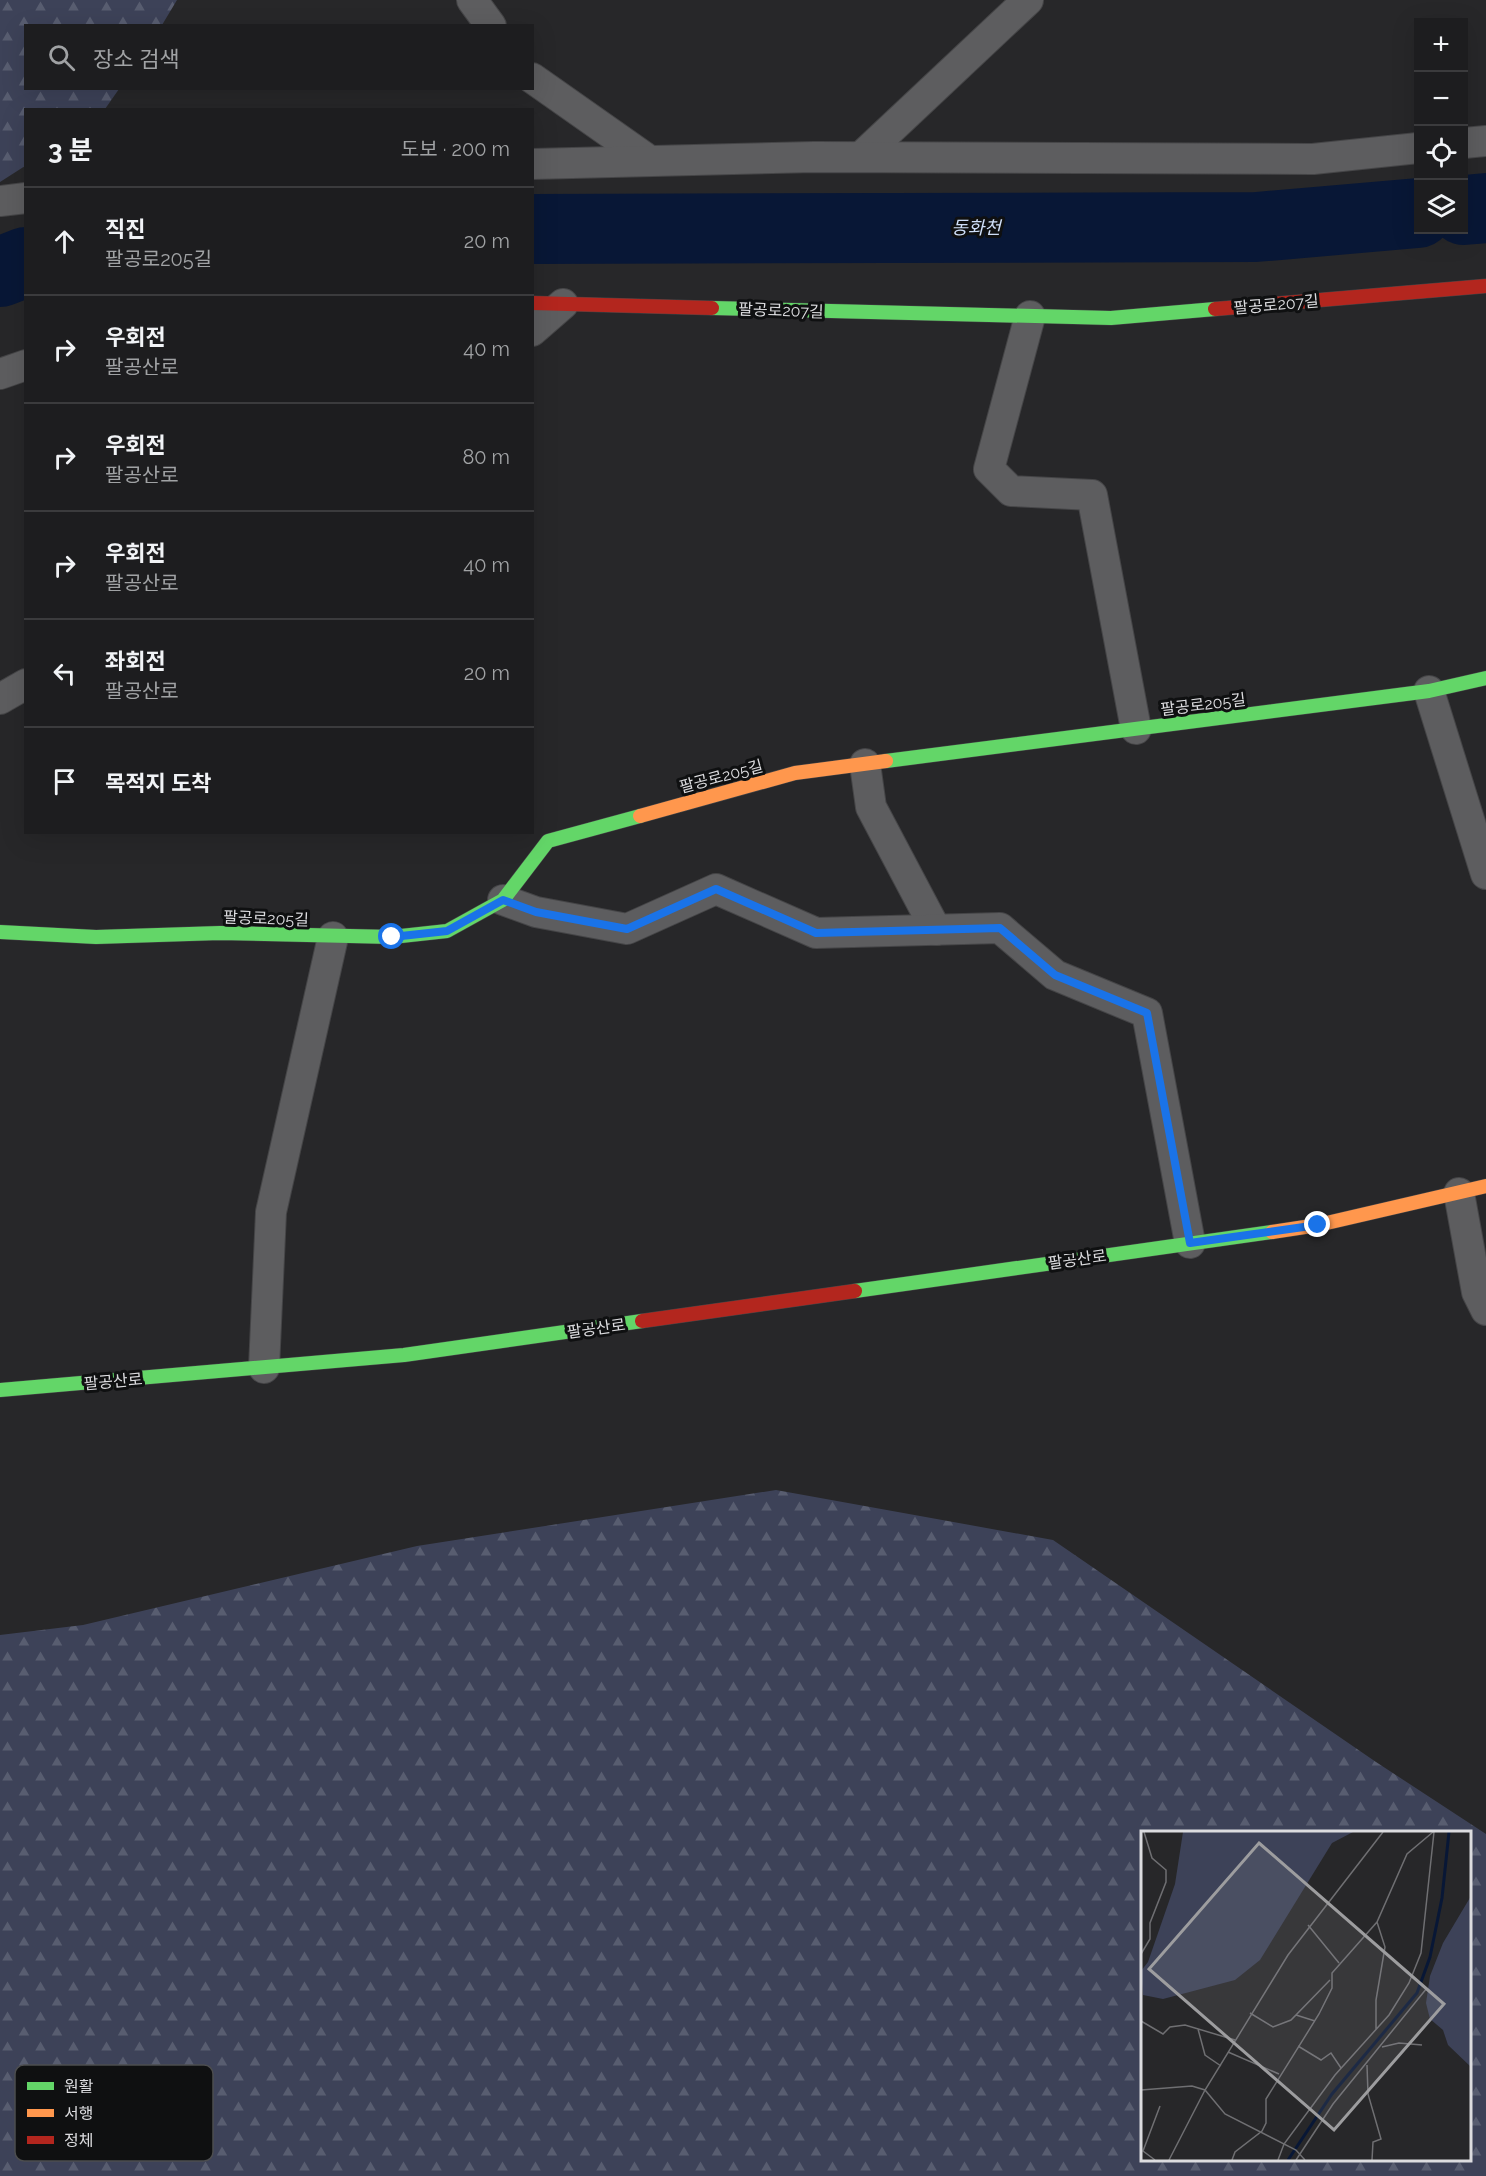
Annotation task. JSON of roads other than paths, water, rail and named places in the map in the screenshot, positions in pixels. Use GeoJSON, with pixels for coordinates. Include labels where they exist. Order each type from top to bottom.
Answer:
{"type":"FeatureCollection","features":[{"type":"Feature","properties":{"kind":"street"},"geometry":{"type":"LineString","coordinates":[[472,0],[490,24]]}},
{"type":"Feature","properties":{"kind":"street"},"geometry":{"type":"LineString","coordinates":[[861,157],[1029,0]]}},
{"type":"Feature","properties":{"kind":"street"},"geometry":{"type":"LineString","coordinates":[[534,79],[650,161]]}},
{"type":"Feature","properties":{"kind":"street"},"geometry":{"type":"LineString","coordinates":[[1468,143],[1486,141]]}},
{"type":"Feature","properties":{"kind":"street"},"geometry":{"type":"LineString","coordinates":[[534,164],[861,157],[1313,159],[1414,149]]}},
{"type":"Feature","properties":{"kind":"street"},"geometry":{"type":"LineString","coordinates":[[0,201],[24,198]]}},
{"type":"Feature","properties":{"kind":"street","name":"팔공로207길"},"geometry":{"type":"LineString","coordinates":[[534,303],[1111,318],[1486,286]]}},
{"type":"Feature","properties":{"kind":"street"},"geometry":{"type":"LineString","coordinates":[[534,329],[563,304]]}},
{"type":"Feature","properties":{"kind":"street"},"geometry":{"type":"LineString","coordinates":[[1030,316],[989,469],[1011,491],[1092,495],[1136,729]]}},
{"type":"Feature","properties":{"kind":"street"},"geometry":{"type":"LineString","coordinates":[[0,374],[24,366]]}},
{"type":"Feature","properties":{"kind":"street","name":"팔공로205길"},"geometry":{"type":"LineString","coordinates":[[0,932],[96,937],[220,933],[392,937],[447,931],[503,900],[548,841],[795,772],[1429,691],[1486,678]]}},
{"type":"Feature","properties":{"kind":"street"},"geometry":{"type":"LineString","coordinates":[[0,699],[24,685]]}},
{"type":"Feature","properties":{"kind":"street"},"geometry":{"type":"LineString","coordinates":[[1429,691],[1486,874]]}},
{"type":"Feature","properties":{"kind":"street"},"geometry":{"type":"LineString","coordinates":[[865,764],[871,807],[936,930]]}},
{"type":"Feature","properties":{"kind":"street"},"geometry":{"type":"LineString","coordinates":[[503,900],[536,912],[627,929],[716,889],[816,933],[1000,928],[1055,975],[1147,1013],[1190,1243]]}},
{"type":"Feature","properties":{"kind":"street"},"geometry":{"type":"LineString","coordinates":[[264,1368],[271,1212],[333,937]]}},
{"type":"Feature","properties":{"kind":"street"},"geometry":{"type":"LineString","coordinates":[[1472,1190],[1477,1292],[1486,1310]]}},
{"type":"Feature","properties":{"kind":"street","name":"팔공산로"},"geometry":{"type":"LineString","coordinates":[[0,1390],[404,1355],[1318,1225],[1472,1190]]}},
{"type":"Feature","properties":{"kind":"waterway","name":"동화천"},"geometry":{"type":"LineString","coordinates":[[1468,210],[1486,208]]}},
{"type":"Feature","properties":{"kind":"waterway","name":"동화천"},"geometry":{"type":"LineString","coordinates":[[534,229],[1256,227],[1414,213]]}},
{"type":"Feature","properties":{"kind":"waterway","name":"동화천"},"geometry":{"type":"LineString","coordinates":[[0,272],[24,263]]}}]}
